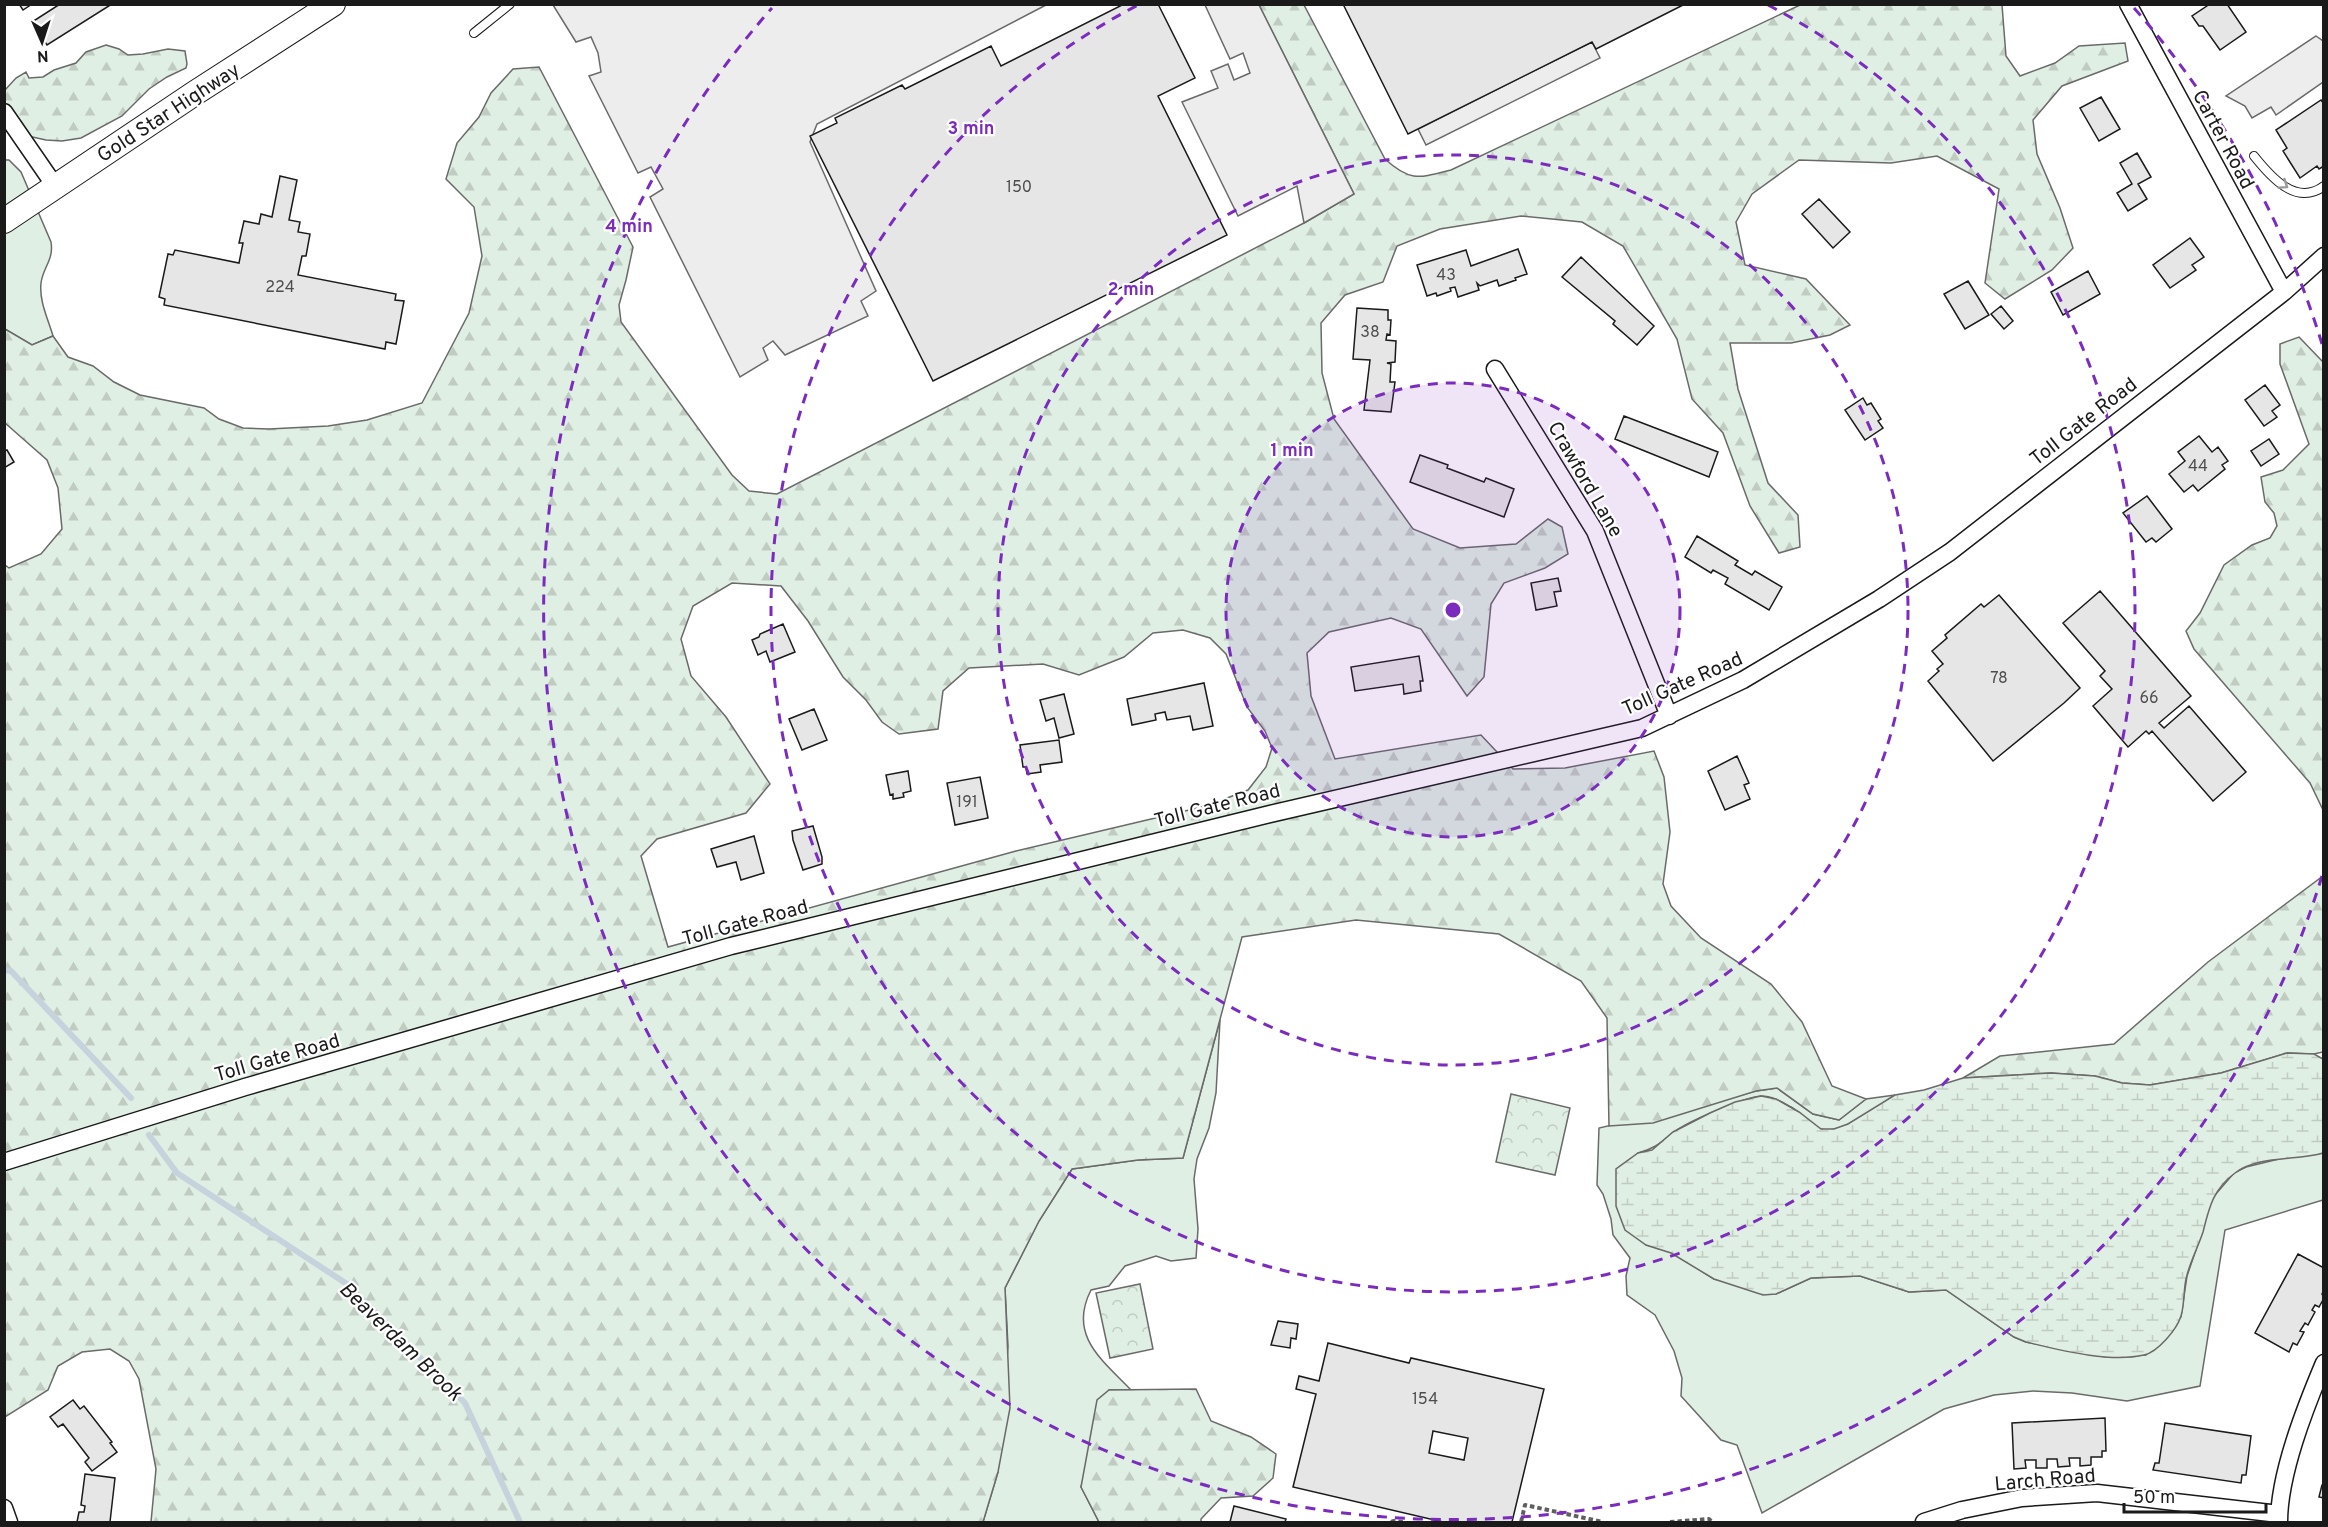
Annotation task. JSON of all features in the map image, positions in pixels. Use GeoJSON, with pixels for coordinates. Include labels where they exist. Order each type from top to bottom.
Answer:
{"type":"FeatureCollection","features":[{"type":"Feature","properties":{"kind":"main road","name":"Gold Star Highway"},"geometry":{"type":"LineString","coordinates":[[4,221],[333,4]]}},
{"type":"Feature","properties":{"kind":"street","name":"Carter Road"},"geometry":{"type":"LineString","coordinates":[[2128,4],[2284,292]]}},
{"type":"Feature","properties":{"kind":"street"},"geometry":{"type":"LineString","coordinates":[[4,112],[55,186]]}},
{"type":"Feature","properties":{"kind":"street","name":"Toll Gate Road"},"geometry":{"type":"LineString","coordinates":[[4,1162],[245,1088],[731,946],[1270,814],[1642,728],[1743,680],[1812,640],[1950,552],[2284,292],[2324,256]]}},
{"type":"Feature","properties":{"kind":"street","name":"Crawford Lane"},"geometry":{"type":"LineString","coordinates":[[1495,369],[1595,531],[1669,716]]}},
{"type":"Feature","properties":{"kind":"street"},"geometry":{"type":"LineString","coordinates":[[2279,1518],[2283,1487],[2306,1406],[2324,1363]]}},
{"type":"Feature","properties":{"kind":"street","name":"Larch Road"},"geometry":{"type":"LineString","coordinates":[[1924,1522],[1962,1510],[2022,1498],[2097,1493],[2279,1518]]}},
{"type":"Feature","properties":{"kind":"street"},"geometry":{"type":"LineString","coordinates":[[4,1508],[9,1522]]}},
{"type":"Feature","properties":{"kind":"lane"},"geometry":{"type":"LineString","coordinates":[[474,33],[510,4]]}},
{"type":"Feature","properties":{"kind":"lane"},"geometry":{"type":"LineString","coordinates":[[2254,156],[2284,187],[2297,193],[2307,193],[2324,186]]}},
{"type":"Feature","properties":{"kind":"path"},"geometry":{"type":"LineString","coordinates":[[1521,1522],[1525,1505],[1603,1522]]}},
{"type":"Feature","properties":{"kind":"path"},"geometry":{"type":"LineString","coordinates":[[1670,1522],[1709,1519],[1712,1522]]}},
{"type":"Feature","properties":{"kind":"path"},"geometry":{"type":"LineString","coordinates":[[1391,1522],[1403,1522]]}},
{"type":"Feature","properties":{"kind":"green space"},"geometry":{"type":"Polygon","coordinates":[[[1259,5],[1304,5],[1385,159],[1401,172],[1415,176],[1451,170],[1800,5],[2002,5],[2006,56],[2020,76],[2055,63],[2079,46],[2125,43],[2128,61],[2062,86],[2033,120],[2037,154],[2060,208],[2073,248],[2052,270],[2005,299],[1985,283],[1999,189],[1937,156],[1891,163],[1799,160],[1752,194],[1736,222],[1745,265],[1806,279],[1850,325],[1830,335],[1791,343],[1730,343],[1738,389],[1768,483],[1798,515],[1800,547],[1779,553],[1750,506],[1723,433],[1692,399],[1677,339],[1623,246],[1582,222],[1521,216],[1440,229],[1397,246],[1383,282],[1345,295],[1321,323],[1322,373],[1334,419],[1413,529],[1460,548],[1516,544],[1548,519],[1562,527],[1568,554],[1545,568],[1504,583],[1491,604],[1484,677],[1467,696],[1421,629],[1391,618],[1329,632],[1307,653],[1311,696],[1335,759],[1481,735],[1513,769],[1565,768],[1654,751],[1664,777],[1670,832],[1663,884],[1671,906],[1701,938],[1771,984],[1802,1022],[1832,1086],[1866,1099],[1839,1120],[1813,1114],[1777,1088],[1756,1091],[1653,1123],[1609,1126],[1607,1018],[1581,981],[1499,934],[1356,920],[1242,937],[1183,1158],[1138,1160],[1072,1169],[1039,1221],[1005,1288],[1010,1408],[998,1472],[983,1522],[151,1522],[156,1469],[139,1379],[129,1361],[110,1349],[82,1352],[58,1366],[48,1390],[5,1417],[5,565],[9,568],[41,554],[62,529],[58,488],[47,460],[5,423],[5,329],[32,345],[53,336],[68,357],[93,366],[114,382],[140,395],[204,408],[219,419],[243,428],[328,426],[367,420],[422,403],[469,313],[482,256],[474,207],[446,179],[457,143],[479,117],[491,93],[513,69],[539,67],[633,247],[619,305],[621,322],[732,475],[749,491],[777,494],[1304,223],[1354,194],[1259,5]],[[732,583],[693,606],[681,639],[691,676],[726,717],[770,784],[746,813],[657,839],[641,856],[668,947],[1016,851],[1206,806],[1248,790],[1266,767],[1272,748],[1265,731],[1247,707],[1226,654],[1210,638],[1183,630],[1153,633],[1124,657],[1079,675],[1043,664],[969,668],[943,691],[938,729],[899,734],[882,722],[866,700],[843,677],[808,621],[781,586],[732,583]]]}},
{"type":"Feature","properties":{"kind":"green space"},"geometry":{"type":"Polygon","coordinates":[[[106,45],[128,55],[168,49],[185,51],[186,68],[149,89],[122,116],[81,138],[62,141],[46,140],[5,131],[5,90],[16,78],[26,72],[29,78],[43,77],[54,70],[76,63],[86,52],[106,45]]]}},
{"type":"Feature","properties":{"kind":"green space"},"geometry":{"type":"Polygon","coordinates":[[[4,160],[9,160],[21,172],[52,248],[42,277],[41,290],[53,336],[32,345],[5,329],[4,160]]]}},
{"type":"Feature","properties":{"kind":"green space"},"geometry":{"type":"Polygon","coordinates":[[[2299,337],[2323,362],[2323,810],[2310,783],[2194,649],[2186,631],[2200,613],[2224,565],[2252,545],[2270,538],[2277,526],[2274,513],[2265,502],[2261,477],[2283,470],[2309,444],[2280,364],[2280,344],[2299,337]]]}},
{"type":"Feature","properties":{"kind":"green space"},"geometry":{"type":"Polygon","coordinates":[[[2323,876],[2323,1052],[2287,1053],[2221,1073],[2150,1085],[2122,1083],[2095,1076],[2051,1073],[1963,1078],[2000,1056],[2114,1044],[2208,962],[2323,876]]]}},
{"type":"Feature","properties":{"kind":"green space"},"geometry":{"type":"Polygon","coordinates":[[[1220,1020],[1216,1093],[1209,1128],[1197,1159],[1194,1179],[1198,1229],[1196,1258],[1171,1261],[1156,1256],[1125,1266],[1109,1286],[1091,1290],[1085,1306],[1083,1320],[1091,1345],[1099,1357],[1131,1390],[1109,1390],[1081,1487],[1099,1522],[983,1522],[998,1472],[1008,1346],[1005,1288],[1039,1221],[1072,1169],[1138,1160],[1183,1158],[1220,1020]]]}},
{"type":"Feature","properties":{"kind":"green space"},"geometry":{"type":"Polygon","coordinates":[[[2287,1053],[2314,1054],[2323,1059],[2323,1153],[2255,1163],[2244,1167],[2228,1179],[2217,1192],[2210,1207],[2189,1269],[2179,1321],[2161,1345],[2144,1355],[2100,1357],[2026,1342],[2014,1337],[1946,1290],[1909,1292],[1860,1276],[1811,1278],[1776,1294],[1763,1295],[1714,1279],[1671,1253],[1646,1245],[1625,1230],[1616,1206],[1616,1169],[1638,1153],[1652,1150],[1673,1132],[1710,1113],[1735,1102],[1761,1096],[1776,1099],[1799,1112],[1821,1129],[1834,1129],[1848,1124],[1895,1095],[1924,1090],[1963,1078],[2051,1073],[2095,1076],[2122,1083],[2150,1085],[2221,1073],[2287,1053]]]}},
{"type":"Feature","properties":{"kind":"green space"},"geometry":{"type":"Polygon","coordinates":[[[1777,1088],[1813,1114],[1839,1120],[1866,1099],[1895,1095],[1849,1124],[1829,1130],[1817,1127],[1777,1100],[1765,1096],[1753,1097],[1702,1117],[1680,1128],[1653,1148],[1638,1153],[1646,1245],[1671,1252],[1714,1279],[1776,1294],[1811,1278],[1860,1276],[1909,1292],[1946,1290],[2014,1337],[2026,1342],[2106,1357],[2146,1355],[2181,1317],[2187,1276],[2208,1207],[2234,1173],[2246,1167],[2283,1158],[2324,1153],[2323,1200],[2225,1230],[2200,1386],[2127,1401],[2072,1393],[2033,1391],[1994,1395],[1944,1409],[1762,1513],[1737,1445],[1721,1440],[1681,1396],[1682,1378],[1674,1351],[1655,1315],[1627,1295],[1626,1276],[1630,1258],[1613,1235],[1611,1219],[1603,1194],[1597,1185],[1599,1128],[1777,1088]]]}},
{"type":"Feature","properties":{"kind":"green space"},"geometry":{"type":"Polygon","coordinates":[[[1511,1094],[1570,1108],[1555,1175],[1496,1162],[1511,1094]]]}},
{"type":"Feature","properties":{"kind":"green space"},"geometry":{"type":"Polygon","coordinates":[[[1140,1284],[1153,1349],[1110,1358],[1096,1293],[1140,1284]]]}},
{"type":"Feature","properties":{"kind":"green space"},"geometry":{"type":"Polygon","coordinates":[[[1196,1389],[1211,1421],[1251,1437],[1276,1454],[1273,1478],[1253,1496],[1221,1498],[1201,1519],[1201,1522],[1099,1522],[1081,1487],[1097,1400],[1109,1390],[1196,1389]]]}},
{"type":"Feature","properties":{"kind":"shaded area"},"geometry":{"type":"Polygon","coordinates":[[[553,5],[1046,5],[817,124],[810,142],[876,291],[861,301],[868,316],[785,355],[773,341],[763,348],[768,360],[740,377],[650,197],[663,189],[651,167],[638,173],[589,76],[601,72],[598,53],[591,37],[576,42],[553,5]]]}},
{"type":"Feature","properties":{"kind":"shaded area"},"geometry":{"type":"Polygon","coordinates":[[[1205,5],[1259,5],[1354,194],[1304,223],[1297,186],[1238,216],[1182,102],[1218,88],[1211,71],[1228,64],[1234,80],[1250,73],[1243,53],[1230,59],[1205,5]]]}},
{"type":"Feature","properties":{"kind":"shaded area"},"geometry":{"type":"Polygon","coordinates":[[[2316,36],[2323,41],[2323,82],[2276,115],[2271,107],[2252,118],[2245,106],[2226,96],[2316,36]]]}},
{"type":"Feature","properties":{"kind":"shaded area"},"geometry":{"type":"Polygon","coordinates":[[[1592,42],[1600,58],[1426,145],[1418,129],[1592,42]]]}},
{"type":"Feature","properties":{"kind":"building"},"geometry":{"type":"Polygon","coordinates":[[[19,4],[32,4],[23,10],[19,4]]]}},
{"type":"Feature","properties":{"kind":"building"},"geometry":{"type":"Polygon","coordinates":[[[60,4],[112,4],[47,45],[32,22],[60,4]]]}},
{"type":"Feature","properties":{"kind":"building"},"geometry":{"type":"Polygon","coordinates":[[[1124,4],[1158,4],[1195,78],[1158,96],[1227,235],[933,381],[810,136],[837,123],[835,118],[902,85],[905,89],[991,46],[1001,66],[1124,4]]]}},
{"type":"Feature","properties":{"kind":"building"},"geometry":{"type":"Polygon","coordinates":[[[1343,4],[1685,4],[1596,49],[1592,42],[1408,134],[1343,4]]]}},
{"type":"Feature","properties":{"kind":"building"},"geometry":{"type":"Polygon","coordinates":[[[2210,4],[2227,4],[2246,32],[2220,50],[2203,26],[2199,26],[2192,16],[2210,4]]]}},
{"type":"Feature","properties":{"kind":"building"},"geometry":{"type":"Polygon","coordinates":[[[2101,97],[2120,129],[2099,141],[2080,108],[2101,97]]]}},
{"type":"Feature","properties":{"kind":"building"},"geometry":{"type":"Polygon","coordinates":[[[2321,100],[2324,104],[2324,166],[2319,169],[2317,166],[2300,178],[2283,151],[2287,148],[2276,130],[2321,100]]]}},
{"type":"Feature","properties":{"kind":"building"},"geometry":{"type":"Polygon","coordinates":[[[2137,153],[2151,177],[2138,184],[2147,199],[2128,211],[2117,193],[2132,184],[2120,163],[2137,153]]]}},
{"type":"Feature","properties":{"kind":"building"},"geometry":{"type":"Polygon","coordinates":[[[280,176],[297,180],[289,220],[300,222],[298,232],[310,234],[306,256],[302,256],[298,275],[396,294],[395,300],[404,301],[396,344],[386,342],[385,349],[164,305],[165,299],[159,297],[168,254],[173,255],[175,250],[239,263],[243,243],[239,243],[244,221],[259,224],[261,214],[272,217],[280,176]]]}},
{"type":"Feature","properties":{"kind":"building"},"geometry":{"type":"Polygon","coordinates":[[[1819,199],[1850,232],[1833,248],[1802,214],[1819,199]]]}},
{"type":"Feature","properties":{"kind":"building"},"geometry":{"type":"Polygon","coordinates":[[[2190,238],[2204,257],[2192,265],[2196,270],[2170,288],[2153,265],[2190,238]]]}},
{"type":"Feature","properties":{"kind":"building"},"geometry":{"type":"Polygon","coordinates":[[[1518,249],[1527,274],[1515,278],[1516,280],[1499,286],[1497,280],[1480,286],[1477,283],[1479,290],[1458,297],[1455,287],[1437,296],[1436,293],[1427,296],[1417,265],[1466,250],[1471,266],[1518,249]]]}},
{"type":"Feature","properties":{"kind":"building"},"geometry":{"type":"Polygon","coordinates":[[[1581,257],[1654,326],[1637,345],[1613,324],[1615,321],[1562,277],[1581,257]]]}},
{"type":"Feature","properties":{"kind":"building"},"geometry":{"type":"Polygon","coordinates":[[[2088,271],[2100,294],[2063,315],[2051,292],[2088,271]]]}},
{"type":"Feature","properties":{"kind":"building"},"geometry":{"type":"Polygon","coordinates":[[[1968,281],[1989,315],[1965,329],[1944,294],[1968,281]]]}},
{"type":"Feature","properties":{"kind":"building"},"geometry":{"type":"Polygon","coordinates":[[[2001,306],[2013,321],[2004,329],[1991,314],[2001,306]]]}},
{"type":"Feature","properties":{"kind":"building"},"geometry":{"type":"Polygon","coordinates":[[[1357,308],[1388,310],[1388,320],[1391,320],[1390,335],[1387,334],[1386,340],[1396,341],[1395,362],[1387,363],[1391,364],[1390,382],[1395,382],[1391,412],[1364,410],[1370,360],[1353,359],[1357,308]]]}},
{"type":"Feature","properties":{"kind":"building"},"geometry":{"type":"Polygon","coordinates":[[[2265,385],[2280,405],[2272,411],[2277,417],[2264,426],[2245,400],[2265,385]]]}},
{"type":"Feature","properties":{"kind":"building"},"geometry":{"type":"Polygon","coordinates":[[[1863,398],[1867,405],[1871,403],[1881,419],[1878,421],[1883,428],[1865,440],[1845,410],[1863,398]]]}},
{"type":"Feature","properties":{"kind":"building"},"geometry":{"type":"Polygon","coordinates":[[[1624,416],[1718,452],[1709,477],[1615,439],[1624,416]]]}},
{"type":"Feature","properties":{"kind":"building"},"geometry":{"type":"Polygon","coordinates":[[[2199,436],[2212,452],[2218,447],[2228,461],[2222,465],[2225,469],[2198,491],[2193,485],[2184,492],[2169,474],[2185,461],[2178,452],[2199,436]]]}},
{"type":"Feature","properties":{"kind":"building"},"geometry":{"type":"Polygon","coordinates":[[[2269,439],[2279,454],[2261,466],[2251,451],[2269,439]]]}},
{"type":"Feature","properties":{"kind":"building"},"geometry":{"type":"Polygon","coordinates":[[[7,450],[14,462],[4,468],[4,451],[7,450]]]}},
{"type":"Feature","properties":{"kind":"building"},"geometry":{"type":"Polygon","coordinates":[[[1420,455],[1484,482],[1486,478],[1514,489],[1504,517],[1410,482],[1420,455]]]}},
{"type":"Feature","properties":{"kind":"building"},"geometry":{"type":"Polygon","coordinates":[[[2147,496],[2172,529],[2156,542],[2152,538],[2146,542],[2123,513],[2147,496]]]}},
{"type":"Feature","properties":{"kind":"building"},"geometry":{"type":"Polygon","coordinates":[[[1697,536],[1738,561],[1735,565],[1752,575],[1755,571],[1782,587],[1769,610],[1725,584],[1728,578],[1713,570],[1711,573],[1685,557],[1697,536]]]}},
{"type":"Feature","properties":{"kind":"building"},"geometry":{"type":"Polygon","coordinates":[[[1558,578],[1561,591],[1554,592],[1557,606],[1536,610],[1531,583],[1558,578]]]}},
{"type":"Feature","properties":{"kind":"building"},"geometry":{"type":"Polygon","coordinates":[[[2100,591],[2191,696],[2159,723],[2164,728],[2189,706],[2246,772],[2213,801],[2152,731],[2149,734],[2146,731],[2128,747],[2093,706],[2112,689],[2100,676],[2105,671],[2063,623],[2100,591]]]}},
{"type":"Feature","properties":{"kind":"building"},"geometry":{"type":"Polygon","coordinates":[[[1999,595],[2080,688],[1993,761],[1928,681],[1943,664],[1932,651],[1947,638],[1945,635],[1981,604],[1984,607],[1999,595]]]}},
{"type":"Feature","properties":{"kind":"building"},"geometry":{"type":"Polygon","coordinates":[[[783,624],[795,652],[770,662],[766,651],[758,655],[752,640],[783,624]]]}},
{"type":"Feature","properties":{"kind":"building"},"geometry":{"type":"Polygon","coordinates":[[[1419,656],[1423,681],[1420,681],[1421,691],[1404,694],[1403,684],[1355,691],[1351,667],[1419,656]]]}},
{"type":"Feature","properties":{"kind":"building"},"geometry":{"type":"Polygon","coordinates":[[[1204,683],[1213,726],[1193,730],[1190,716],[1167,720],[1165,712],[1155,714],[1156,720],[1132,725],[1127,699],[1204,683]]]}},
{"type":"Feature","properties":{"kind":"building"},"geometry":{"type":"Polygon","coordinates":[[[1064,694],[1074,734],[1059,738],[1054,718],[1046,721],[1040,700],[1064,694]]]}},
{"type":"Feature","properties":{"kind":"building"},"geometry":{"type":"Polygon","coordinates":[[[814,709],[827,740],[802,750],[789,719],[814,709]]]}},
{"type":"Feature","properties":{"kind":"building"},"geometry":{"type":"Polygon","coordinates":[[[1059,740],[1062,762],[1040,765],[1041,772],[1027,774],[1026,767],[1023,767],[1020,745],[1059,740]]]}},
{"type":"Feature","properties":{"kind":"building"},"geometry":{"type":"Polygon","coordinates":[[[1737,756],[1749,783],[1744,785],[1750,799],[1725,810],[1708,771],[1737,756]]]}},
{"type":"Feature","properties":{"kind":"building"},"geometry":{"type":"Polygon","coordinates":[[[908,771],[911,791],[903,793],[904,797],[893,799],[886,775],[908,771]]]}},
{"type":"Feature","properties":{"kind":"building"},"geometry":{"type":"Polygon","coordinates":[[[980,777],[988,818],[955,825],[947,783],[980,777]]]}},
{"type":"Feature","properties":{"kind":"building"},"geometry":{"type":"Polygon","coordinates":[[[813,826],[822,864],[803,870],[792,831],[813,826]]]}},
{"type":"Feature","properties":{"kind":"building"},"geometry":{"type":"Polygon","coordinates":[[[754,836],[764,873],[741,880],[736,862],[717,867],[711,849],[754,836]]]}},
{"type":"Feature","properties":{"kind":"building"},"geometry":{"type":"Polygon","coordinates":[[[2298,1254],[2324,1268],[2322,1294],[2324,1298],[2319,1307],[2315,1305],[2312,1310],[2315,1312],[2308,1325],[2305,1323],[2300,1331],[2304,1332],[2297,1345],[2293,1343],[2289,1352],[2255,1333],[2298,1254]]]}},
{"type":"Feature","properties":{"kind":"building"},"geometry":{"type":"Polygon","coordinates":[[[1278,1321],[1298,1324],[1296,1339],[1291,1338],[1290,1348],[1271,1345],[1278,1321]]]}},
{"type":"Feature","properties":{"kind":"building"},"geometry":{"type":"Polygon","coordinates":[[[1328,1343],[1409,1363],[1411,1358],[1544,1389],[1512,1522],[1443,1522],[1293,1487],[1316,1394],[1296,1389],[1299,1376],[1319,1381],[1328,1343]],[[1433,1431],[1429,1453],[1464,1460],[1468,1438],[1433,1431]]]}},
{"type":"Feature","properties":{"kind":"building"},"geometry":{"type":"Polygon","coordinates":[[[73,1400],[80,1409],[84,1406],[117,1452],[92,1471],[85,1462],[89,1458],[63,1424],[58,1427],[50,1417],[73,1400]]]}},
{"type":"Feature","properties":{"kind":"building"},"geometry":{"type":"Polygon","coordinates":[[[2105,1418],[2106,1451],[2102,1451],[2102,1457],[2091,1457],[2091,1465],[2080,1466],[2080,1458],[2069,1458],[2070,1466],[2058,1467],[2057,1459],[2047,1459],[2047,1468],[2036,1468],[2036,1460],[2025,1460],[2026,1468],[2014,1469],[2012,1423],[2105,1418]]]}},
{"type":"Feature","properties":{"kind":"building"},"geometry":{"type":"Polygon","coordinates":[[[2165,1423],[2251,1436],[2246,1475],[2242,1475],[2241,1483],[2153,1470],[2155,1463],[2159,1463],[2165,1423]]]}},
{"type":"Feature","properties":{"kind":"building"},"geometry":{"type":"Polygon","coordinates":[[[85,1474],[115,1478],[110,1522],[77,1522],[79,1512],[84,1512],[85,1506],[81,1505],[85,1474]]]}},
{"type":"Feature","properties":{"kind":"building"},"geometry":{"type":"Polygon","coordinates":[[[2322,1485],[2324,1485],[2324,1498],[2319,1497],[2322,1485]]]}},
{"type":"Feature","properties":{"kind":"building"},"geometry":{"type":"Polygon","coordinates":[[[1234,1506],[1286,1519],[1285,1522],[1230,1522],[1234,1506]]]}},
{"type":"Feature","properties":{"kind":"waterway","name":"Beaverdam Brook"},"geometry":{"type":"LineString","coordinates":[[4,970],[11,971],[131,1098]]}},
{"type":"Feature","properties":{"kind":"waterway","name":"Beaverdam Brook"},"geometry":{"type":"LineString","coordinates":[[149,1135],[177,1173],[347,1284],[465,1403],[520,1522]]}}]}
